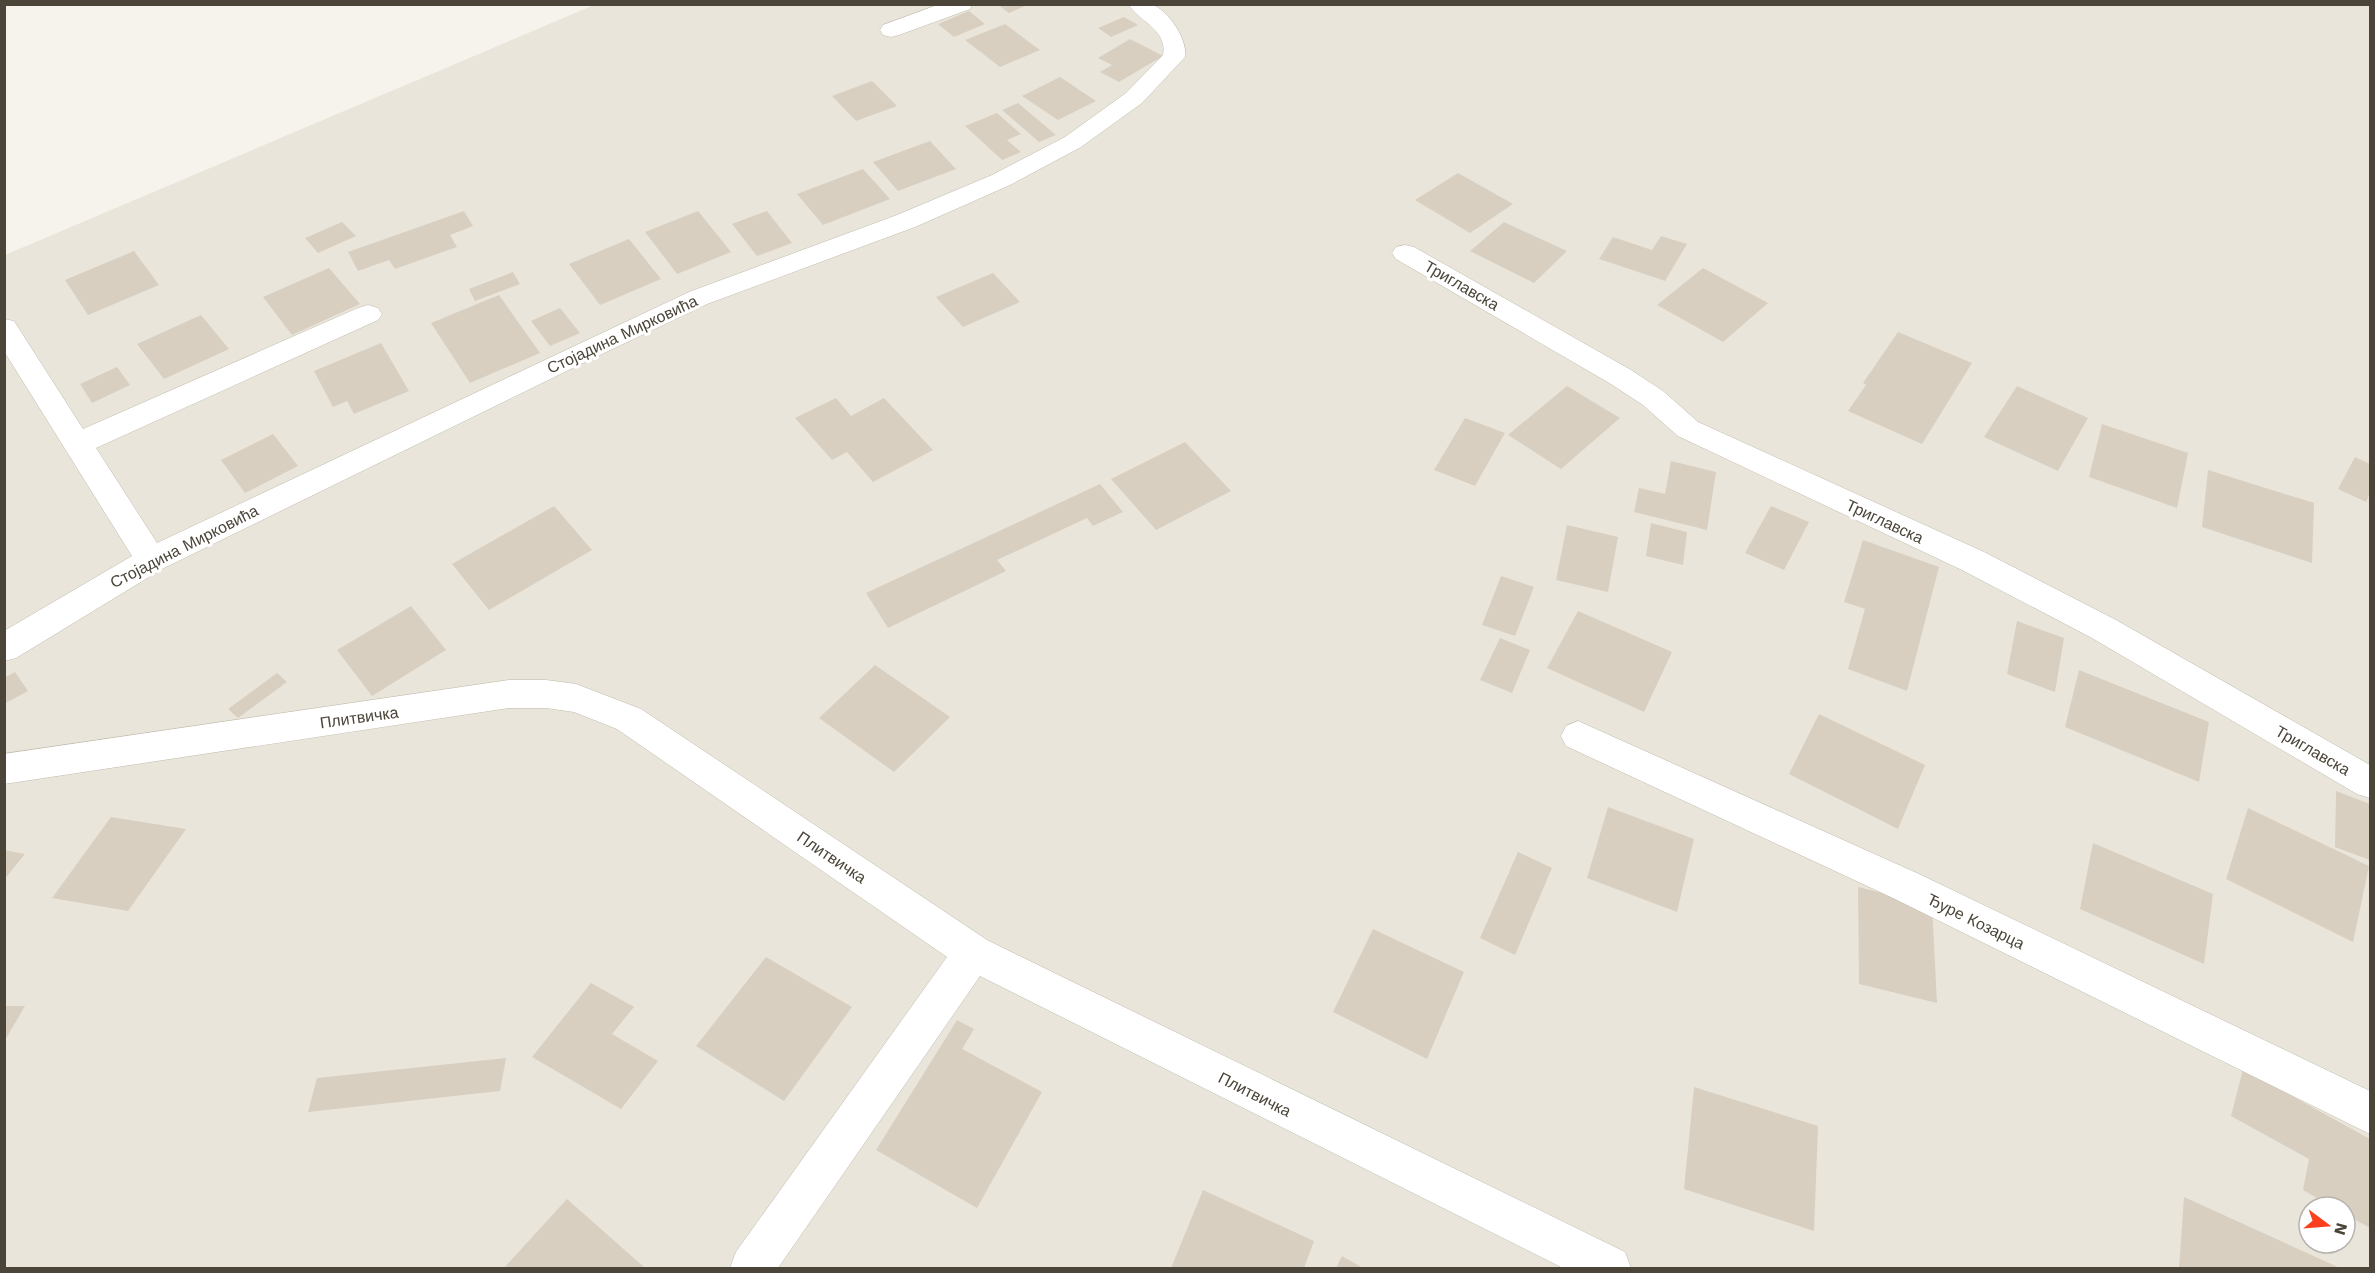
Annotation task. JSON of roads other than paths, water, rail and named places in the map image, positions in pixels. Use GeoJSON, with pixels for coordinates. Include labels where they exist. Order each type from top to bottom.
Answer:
{"type":"FeatureCollection","features":[{"type":"Feature","properties":{"kind":"street"},"geometry":{"type":"LineString","coordinates":[[891,30],[962,4]]}},
{"type":"Feature","properties":{"kind":"street","name":"Стојадина Мирковића"},"geometry":{"type":"LineString","coordinates":[[4,648],[151,560],[698,298],[906,221],[1001,180],[1073,142],[1134,98],[1174,57],[1177,48],[1174,39],[1138,4]]}},
{"type":"Feature","properties":{"kind":"street","name":"Триглавска"},"geometry":{"type":"LineString","coordinates":[[1405,253],[1621,376],[1653,398],[1688,429],[1973,561],[2104,629],[2370,783]]}},
{"type":"Feature","properties":{"kind":"street"},"geometry":{"type":"LineString","coordinates":[[78,444],[368,314]]}},
{"type":"Feature","properties":{"kind":"street"},"geometry":{"type":"LineString","coordinates":[[4,328],[151,560]]}},
{"type":"Feature","properties":{"kind":"street","name":"Плитвичка"},"geometry":{"type":"LineString","coordinates":[[4,769],[509,694],[546,694],[576,698],[629,719],[973,953],[1609,1269]]}},
{"type":"Feature","properties":{"kind":"street","name":"Ђуре Козарца"},"geometry":{"type":"LineString","coordinates":[[1578,736],[1906,886],[2370,1113]]}},
{"type":"Feature","properties":{"kind":"street"},"geometry":{"type":"LineString","coordinates":[[752,1269],[973,953]]}}]}
